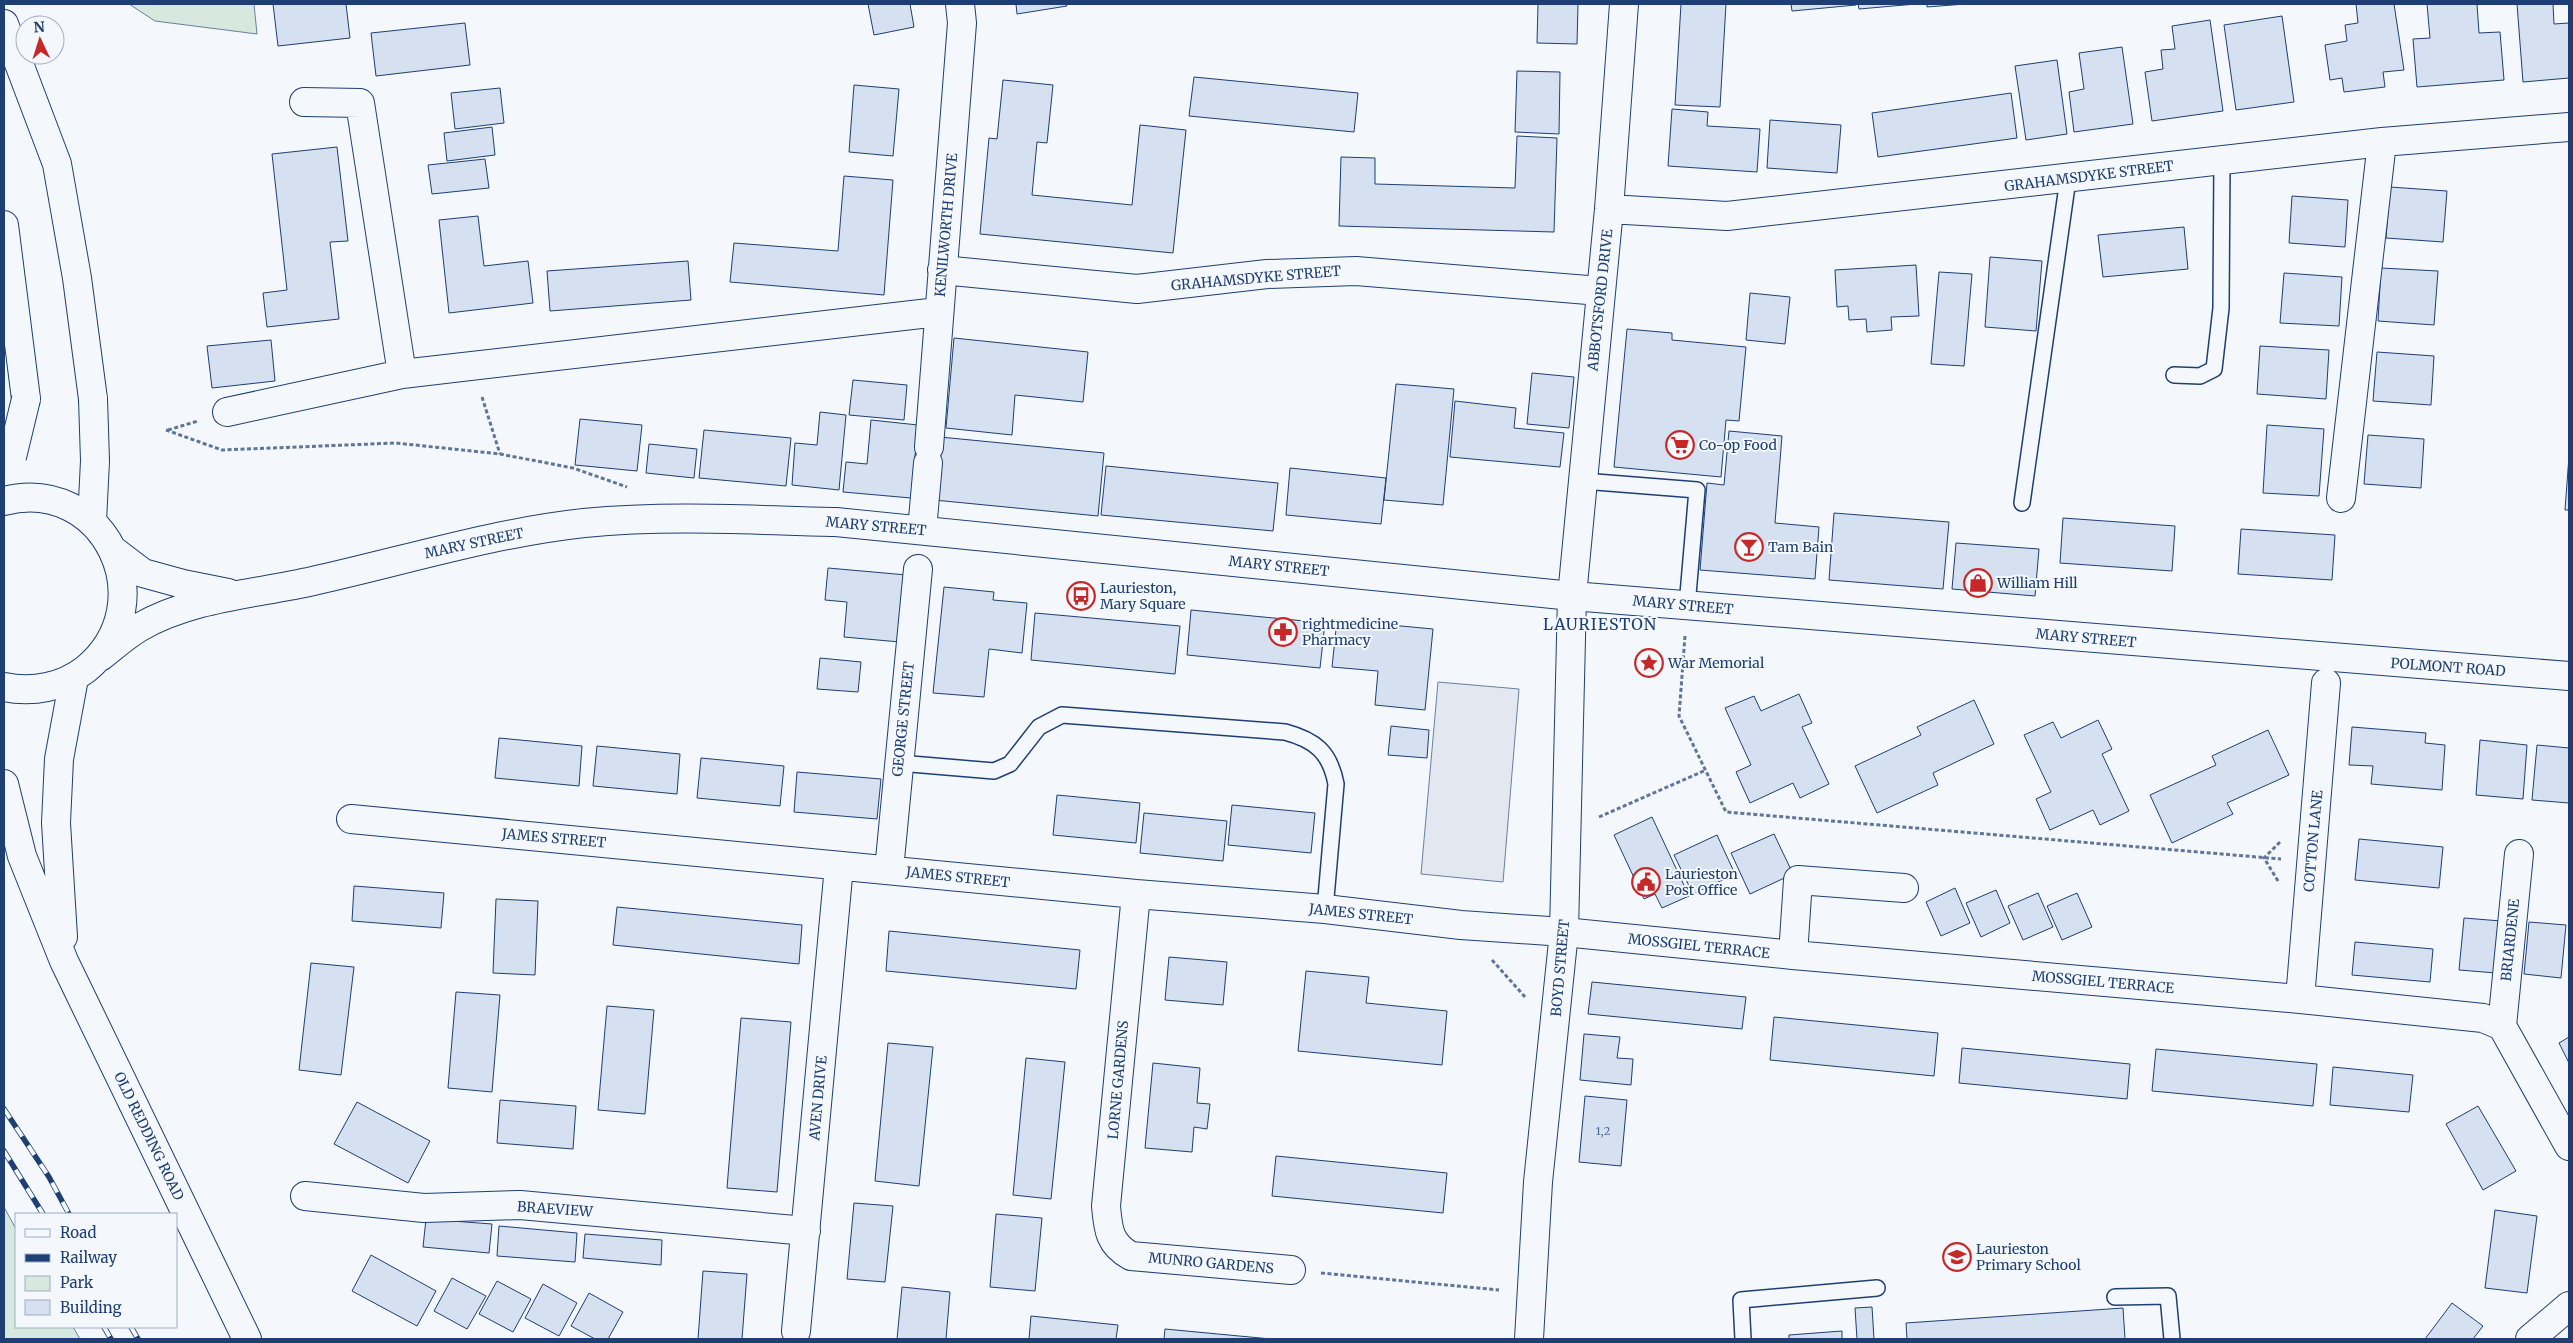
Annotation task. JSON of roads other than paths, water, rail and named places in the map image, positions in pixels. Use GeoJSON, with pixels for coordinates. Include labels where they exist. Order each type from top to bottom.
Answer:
{"type":"FeatureCollection","features":[{"type":"Feature","properties":{"kind":"street","name":"KENILWORTH DRIVE"},"geometry":{"type":"LineString","coordinates":[[922,530],[962,23],[960,4]]}},
{"type":"Feature","properties":{"kind":"street","name":"ABBOTSFORD DRIVE"},"geometry":{"type":"LineString","coordinates":[[1572,596],[1600,291],[1610,209],[1624,4]]}},
{"type":"Feature","properties":{"kind":"street"},"geometry":{"type":"LineString","coordinates":[[4,24],[57,164],[77,278],[92,399],[95,461],[92,521]]}},
{"type":"Feature","properties":{"kind":"street"},"geometry":{"type":"LineString","coordinates":[[304,102],[360,103],[402,374]]}},
{"type":"Feature","properties":{"kind":"street","name":"GRAHAMSDYKE STREET"},"geometry":{"type":"LineString","coordinates":[[1610,209],[1727,216],[2068,179],[2382,142],[2569,127]]}},
{"type":"Feature","properties":{"kind":"street"},"geometry":{"type":"LineString","coordinates":[[2341,498],[2382,142]]}},
{"type":"Feature","properties":{"kind":"street"},"geometry":{"type":"LineString","coordinates":[[4,380],[11,289],[6,237]]}},
{"type":"Feature","properties":{"kind":"street"},"geometry":{"type":"LineString","coordinates":[[6,237],[26,399],[8,465]]}},
{"type":"Feature","properties":{"kind":"street","name":"GRAHAMSDYKE STREET"},"geometry":{"type":"LineString","coordinates":[[942,270],[1137,289],[1267,274],[1356,271],[1600,291]]}},
{"type":"Feature","properties":{"kind":"street"},"geometry":{"type":"LineString","coordinates":[[227,412],[402,374],[938,312]]}},
{"type":"Feature","properties":{"kind":"street"},"geometry":{"type":"LineString","coordinates":[[4,501],[16,498],[41,498],[65,504],[92,521],[114,551],[123,582],[123,609],[116,632],[100,656],[74,678],[43,689],[18,690],[4,686]]}},
{"type":"Feature","properties":{"kind":"street","name":"MARY STREET"},"geometry":{"type":"LineString","coordinates":[[100,656],[140,627],[181,609],[237,595],[312,581],[439,550],[528,532],[583,524],[649,518],[836,522],[2327,670]]}},
{"type":"Feature","properties":{"kind":"street","name":"MARY STREET"},"geometry":{"type":"LineString","coordinates":[[114,551],[143,573],[183,584],[237,595]]}},
{"type":"Feature","properties":{"kind":"street","name":"GEORGE STREET"},"geometry":{"type":"LineString","coordinates":[[889,870],[918,569]]}},
{"type":"Feature","properties":{"kind":"street","name":"BOYD STREET"},"geometry":{"type":"LineString","coordinates":[[1530,1339],[1538,1182],[1564,932],[1568,831],[1572,596]]}},
{"type":"Feature","properties":{"kind":"street","name":"POLMONT ROAD"},"geometry":{"type":"LineString","coordinates":[[2327,670],[2569,676]]}},
{"type":"Feature","properties":{"kind":"street","name":"COTTON LANE"},"geometry":{"type":"LineString","coordinates":[[2300,999],[2327,670]]}},
{"type":"Feature","properties":{"kind":"street","name":"OLD REDDING ROAD"},"geometry":{"type":"LineString","coordinates":[[64,961],[56,823],[58,759],[74,678]]}},
{"type":"Feature","properties":{"kind":"street","name":"OLD REDDING ROAD"},"geometry":{"type":"LineString","coordinates":[[4,784],[22,856],[64,961],[247,1339]]}},
{"type":"Feature","properties":{"kind":"street","name":"JAMES STREET"},"geometry":{"type":"LineString","coordinates":[[351,819],[1136,894],[1325,910],[1461,925],[1564,932]]}},
{"type":"Feature","properties":{"kind":"street","name":"BRIARDENE"},"geometry":{"type":"LineString","coordinates":[[2502,1026],[2519,854]]}},
{"type":"Feature","properties":{"kind":"street","name":"AVEN DRIVE"},"geometry":{"type":"LineString","coordinates":[[796,1331],[839,866]]}},
{"type":"Feature","properties":{"kind":"street"},"geometry":{"type":"LineString","coordinates":[[1793,955],[1798,880],[1904,888]]}},
{"type":"Feature","properties":{"kind":"street","name":"LORNE GARDENS"},"geometry":{"type":"LineString","coordinates":[[1131,1256],[1118,1249],[1108,1229],[1106,1206],[1136,894]]}},
{"type":"Feature","properties":{"kind":"street","name":"MOSSGIEL TERRACE"},"geometry":{"type":"LineString","coordinates":[[1564,932],[1793,955],[2300,999],[2482,1018],[2502,1026]]}},
{"type":"Feature","properties":{"kind":"street"},"geometry":{"type":"LineString","coordinates":[[2502,1026],[2569,1146]]}},
{"type":"Feature","properties":{"kind":"street","name":"BRAEVIEW"},"geometry":{"type":"LineString","coordinates":[[305,1196],[424,1208],[520,1205],[806,1231]]}},
{"type":"Feature","properties":{"kind":"street","name":"MUNRO GARDENS"},"geometry":{"type":"LineString","coordinates":[[1131,1256],[1291,1270]]}},
{"type":"Feature","properties":{"kind":"street"},"geometry":{"type":"LineString","coordinates":[[2530,1339],[2569,1306]]}},
{"type":"Feature","properties":{"kind":"lane"},"geometry":{"type":"LineString","coordinates":[[2174,375],[2200,376],[2214,369],[2220,308],[2222,160]]}},
{"type":"Feature","properties":{"kind":"lane"},"geometry":{"type":"LineString","coordinates":[[2022,503],[2068,179]]}},
{"type":"Feature","properties":{"kind":"lane"},"geometry":{"type":"LineString","coordinates":[[1583,481],[1697,490],[1687,606]]}},
{"type":"Feature","properties":{"kind":"lane"},"geometry":{"type":"LineString","coordinates":[[899,763],[994,771],[1010,764],[1039,727],[1062,714],[1285,732],[1301,736],[1312,742],[1326,755],[1333,767],[1336,784],[1325,910]]}},
{"type":"Feature","properties":{"kind":"lane"},"geometry":{"type":"LineString","coordinates":[[1742,1339],[1741,1300],[1877,1288]]}},
{"type":"Feature","properties":{"kind":"lane"},"geometry":{"type":"LineString","coordinates":[[2115,1297],[2168,1296],[2172,1339]]}},
{"type":"Feature","properties":{"kind":"railway"},"geometry":{"type":"LineString","coordinates":[[4,1109],[49,1177],[68,1213]]}},
{"type":"Feature","properties":{"kind":"railway"},"geometry":{"type":"LineString","coordinates":[[4,1151],[42,1213]]}},
{"type":"Feature","properties":{"kind":"railway"},"geometry":{"type":"LineString","coordinates":[[105,1328],[111,1339]]}},
{"type":"Feature","properties":{"kind":"railway"},"geometry":{"type":"LineString","coordinates":[[132,1328],[138,1339]]}},
{"type":"Feature","properties":{"kind":"place","name":"Co-op Food"},"geometry":{"type":"Point","coordinates":[1680,445]}},
{"type":"Feature","properties":{"kind":"place","name":"Tam Bain"},"geometry":{"type":"Point","coordinates":[1749,547]}},
{"type":"Feature","properties":{"kind":"place","name":"William Hill"},"geometry":{"type":"Point","coordinates":[1978,583]}},
{"type":"Feature","properties":{"kind":"place","name":"Laurieston, Mary Square"},"geometry":{"type":"Point","coordinates":[1081,596]}},
{"type":"Feature","properties":{"kind":"place","name":"rightmedicine Pharmacy"},"geometry":{"type":"Point","coordinates":[1283,632]}},
{"type":"Feature","properties":{"kind":"place","name":"War Memorial"},"geometry":{"type":"Point","coordinates":[1649,663]}},
{"type":"Feature","properties":{"kind":"place","name":"Laurieston Post Office"},"geometry":{"type":"Point","coordinates":[1646,882]}},
{"type":"Feature","properties":{"kind":"place","name":"Laurieston Primary School"},"geometry":{"type":"Point","coordinates":[1957,1257]}},
{"type":"Feature","properties":{"kind":"district","name":"LAURIESTON"},"geometry":{"type":"Point","coordinates":[1600,624]}}]}
